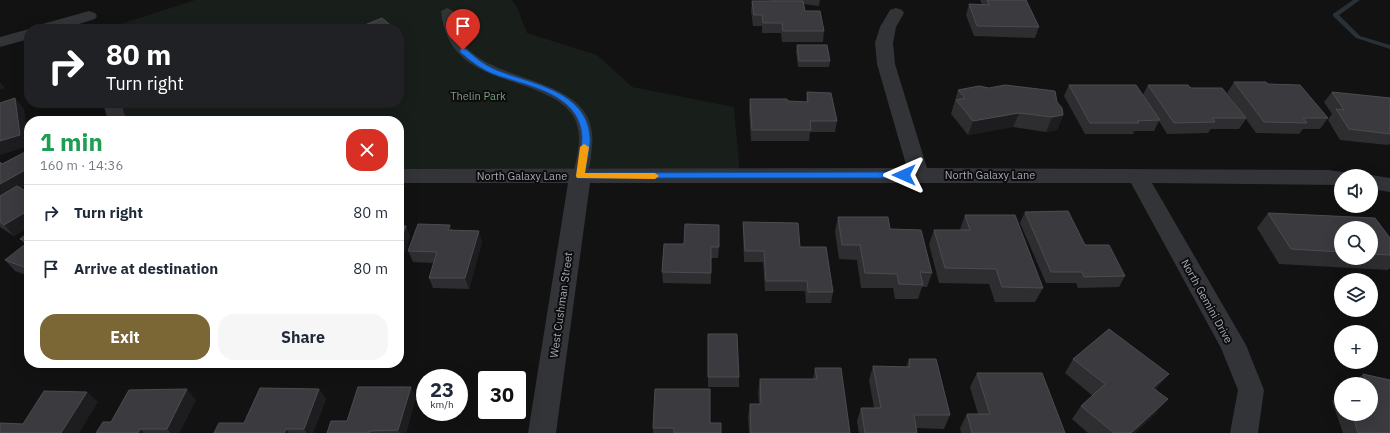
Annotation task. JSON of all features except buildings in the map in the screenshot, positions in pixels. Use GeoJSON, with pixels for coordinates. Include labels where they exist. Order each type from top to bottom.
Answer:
{"type":"FeatureCollection","features":[{"type":"Feature","properties":{"kind":"street"},"geometry":{"type":"LineString","coordinates":[[78,24],[91,22],[80,0]]}},
{"type":"Feature","properties":{"kind":"street"},"geometry":{"type":"LineString","coordinates":[[896,14],[888,27],[884,43],[886,64],[919,175]]}},
{"type":"Feature","properties":{"kind":"street"},"geometry":{"type":"LineString","coordinates":[[0,42],[24,35]]}},
{"type":"Feature","properties":{"kind":"street","name":"North Galaxy Lane"},"geometry":{"type":"LineString","coordinates":[[404,176],[919,175],[1334,178]]}},
{"type":"Feature","properties":{"kind":"street","name":"West Cushman Street"},"geometry":{"type":"LineString","coordinates":[[542,433],[580,176]]}},
{"type":"Feature","properties":{"kind":"street","name":"North Gemini Drive"},"geometry":{"type":"LineString","coordinates":[[1136,176],[1232,345],[1252,390],[1244,433]]}},
{"type":"Feature","properties":{"kind":"street"},"geometry":{"type":"LineString","coordinates":[[1378,183],[1390,185]]}},
{"type":"Feature","properties":{"kind":"lane"},"geometry":{"type":"LineString","coordinates":[[447,11],[451,34],[473,60],[496,72],[541,86],[560,97],[574,108],[582,121],[586,137],[580,176]]}},
{"type":"Feature","properties":{"kind":"green space","name":"Thelin Park"},"geometry":{"type":"Polygon","coordinates":[[[195,0],[511,0],[516,5],[527,33],[597,55],[632,87],[734,107],[740,175],[404,176],[404,116],[117,116],[114,108],[404,108],[404,24],[121,24],[195,0]]]}},
{"type":"Feature","properties":{"kind":"waterway"},"geometry":{"type":"LineString","coordinates":[[1357,0],[1335,15],[1358,37],[1390,47]]}},
{"type":"Feature","properties":{"kind":"slow traffic"},"geometry":{"type":"LineString","coordinates":[[584,147],[580,176],[655,176]]}},
{"type":"Feature","properties":{"kind":"route"},"geometry":{"type":"LineString","coordinates":[[463,50],[473,60],[485,67],[496,72],[541,86],[560,97],[574,108],[582,121],[586,137],[580,176],[904,175]]}}]}
